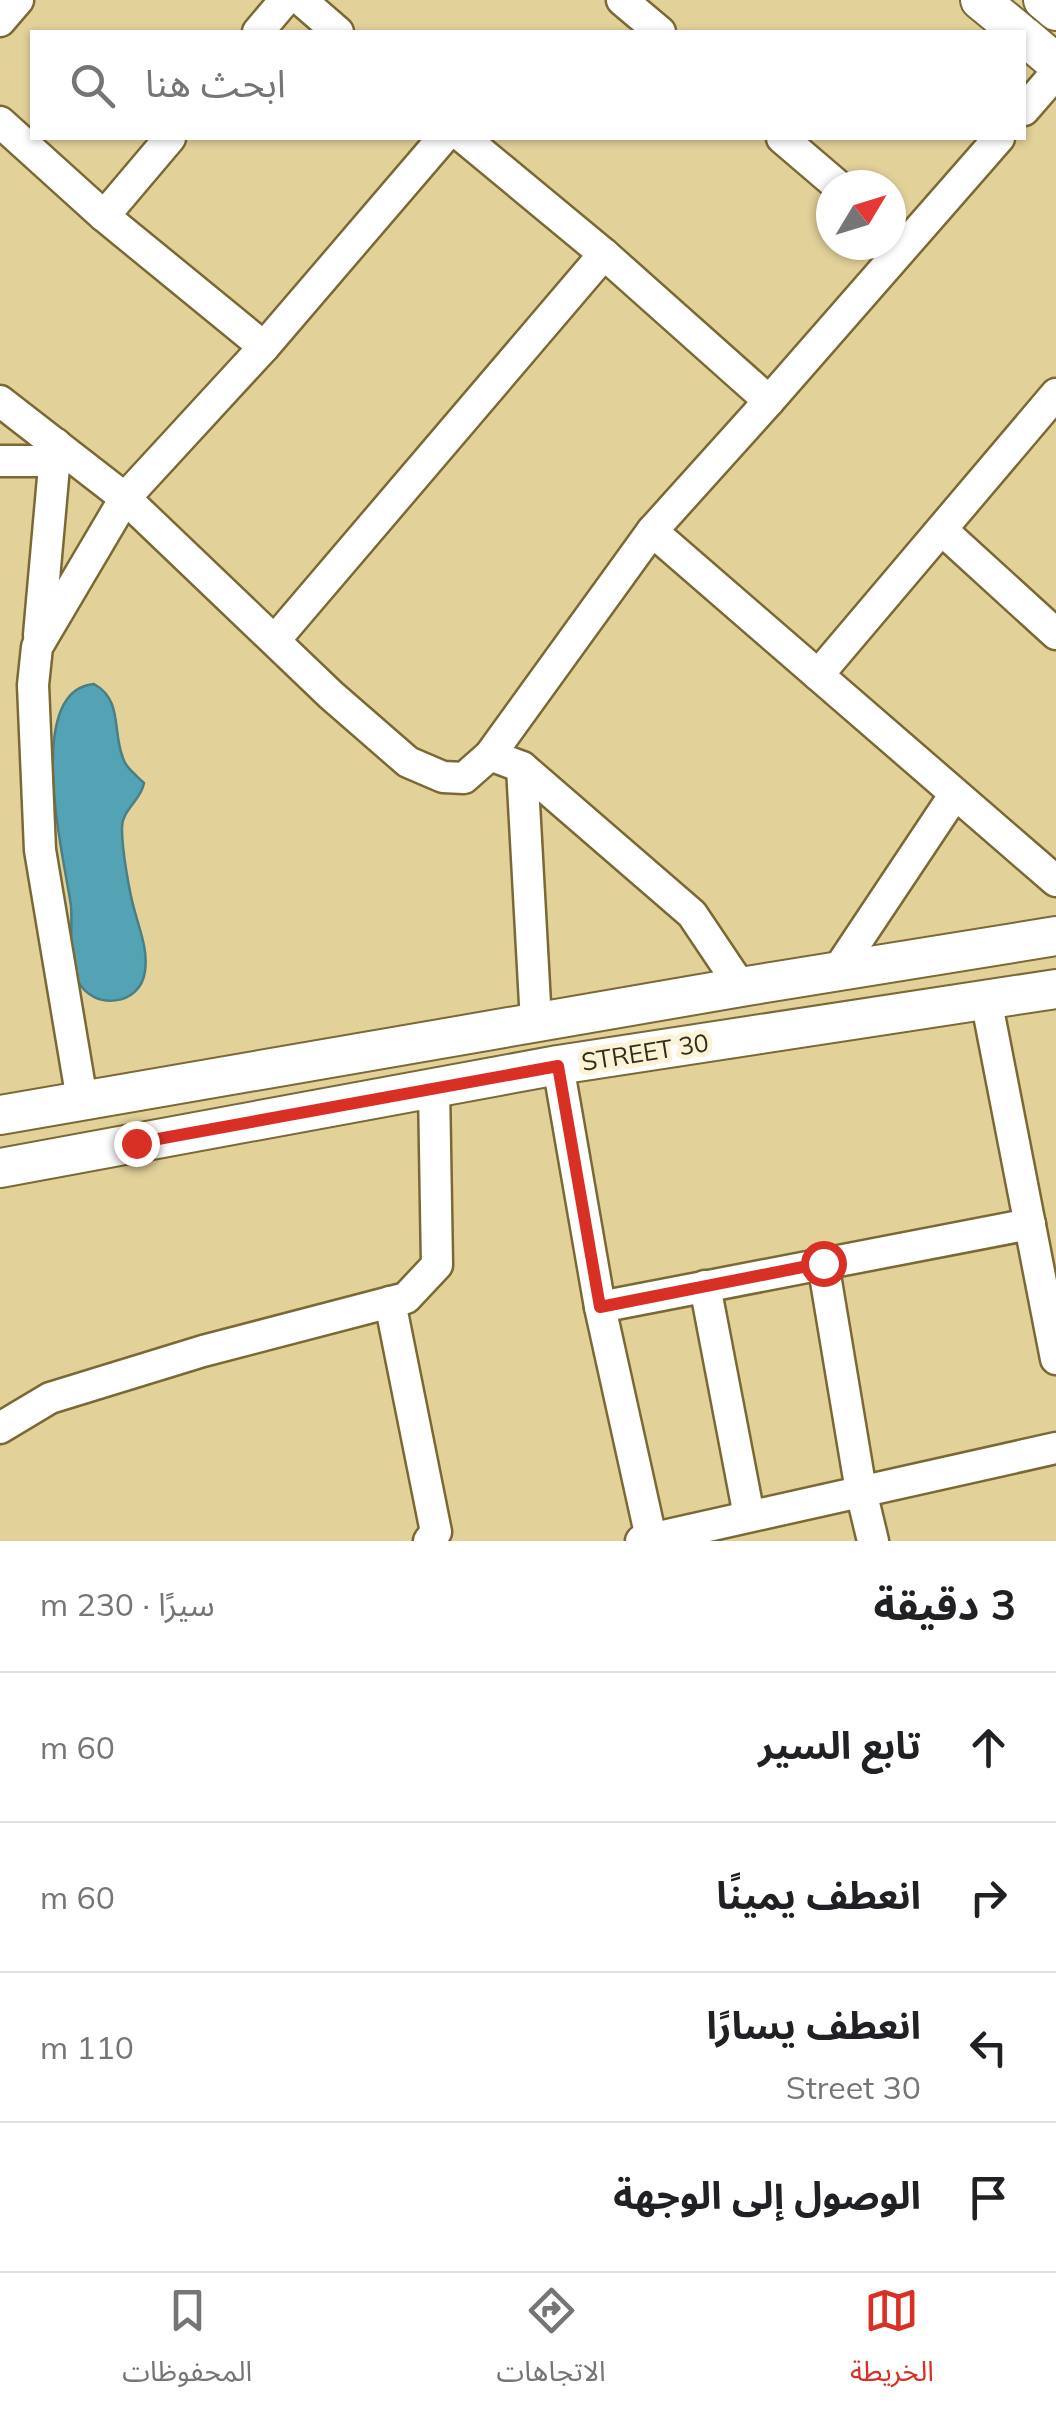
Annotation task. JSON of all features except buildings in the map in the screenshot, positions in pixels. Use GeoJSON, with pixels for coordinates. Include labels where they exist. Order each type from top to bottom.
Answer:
{"type":"FeatureCollection","features":[{"type":"Feature","properties":{"kind":"street"},"geometry":{"type":"LineString","coordinates":[[0,21],[18,0]]}},
{"type":"Feature","properties":{"kind":"street"},"geometry":{"type":"LineString","coordinates":[[260,30],[285,0]]}},
{"type":"Feature","properties":{"kind":"street"},"geometry":{"type":"LineString","coordinates":[[300,0],[336,30]]}},
{"type":"Feature","properties":{"kind":"street"},"geometry":{"type":"LineString","coordinates":[[622,0],[658,30]]}},
{"type":"Feature","properties":{"kind":"street"},"geometry":{"type":"LineString","coordinates":[[980,0],[1016,30]]}},
{"type":"Feature","properties":{"kind":"street"},"geometry":{"type":"LineString","coordinates":[[1044,0],[1056,10]]}},
{"type":"Feature","properties":{"kind":"street"},"geometry":{"type":"LineString","coordinates":[[1026,38],[1056,64]]}},
{"type":"Feature","properties":{"kind":"street"},"geometry":{"type":"LineString","coordinates":[[1026,108],[1056,73]]}},
{"type":"Feature","properties":{"kind":"street"},"geometry":{"type":"LineString","coordinates":[[0,122],[104,216],[264,347]]}},
{"type":"Feature","properties":{"kind":"street"},"geometry":{"type":"LineString","coordinates":[[104,216],[168,140]]}},
{"type":"Feature","properties":{"kind":"street"},"geometry":{"type":"LineString","coordinates":[[38,647],[125,498],[264,347],[440,140]]}},
{"type":"Feature","properties":{"kind":"street"},"geometry":{"type":"LineString","coordinates":[[466,140],[604,254],[770,401]]}},
{"type":"Feature","properties":{"kind":"street"},"geometry":{"type":"LineString","coordinates":[[784,140],[819,170]]}},
{"type":"Feature","properties":{"kind":"street"},"geometry":{"type":"LineString","coordinates":[[906,230],[997,140]]}},
{"type":"Feature","properties":{"kind":"street"},"geometry":{"type":"LineString","coordinates":[[275,640],[604,254]]}},
{"type":"Feature","properties":{"kind":"street"},"geometry":{"type":"LineString","coordinates":[[0,401],[55,452],[125,498],[408,762],[444,776],[464,778],[490,754],[652,531],[770,401],[881,260]]}},
{"type":"Feature","properties":{"kind":"street"},"geometry":{"type":"LineString","coordinates":[[818,675],[1056,394]]}},
{"type":"Feature","properties":{"kind":"street"},"geometry":{"type":"LineString","coordinates":[[0,460],[55,452]]}},
{"type":"Feature","properties":{"kind":"street"},"geometry":{"type":"LineString","coordinates":[[55,452],[33,685],[34,732],[40,850],[82,1100]]}},
{"type":"Feature","properties":{"kind":"street"},"geometry":{"type":"LineString","coordinates":[[942,530],[1056,634]]}},
{"type":"Feature","properties":{"kind":"street"},"geometry":{"type":"LineString","coordinates":[[652,531],[1056,881]]}},
{"type":"Feature","properties":{"kind":"street"},"geometry":{"type":"LineString","coordinates":[[490,754],[522,767],[692,914],[742,987]]}},
{"type":"Feature","properties":{"kind":"street"},"geometry":{"type":"LineString","coordinates":[[522,767],[536,1022]]}},
{"type":"Feature","properties":{"kind":"street"},"geometry":{"type":"LineString","coordinates":[[837,972],[955,794]]}},
{"type":"Feature","properties":{"kind":"street","name":"STREET 30"},"geometry":{"type":"LineString","coordinates":[[7,1114],[1056,936]]}},
{"type":"Feature","properties":{"kind":"street","name":"STREET 30"},"geometry":{"type":"LineString","coordinates":[[10,1166],[558,1066],[1056,988]]}},
{"type":"Feature","properties":{"kind":"street"},"geometry":{"type":"LineString","coordinates":[[986,999],[1056,1358]]}},
{"type":"Feature","properties":{"kind":"street"},"geometry":{"type":"LineString","coordinates":[[558,1066],[646,1540],[1056,1448]]}},
{"type":"Feature","properties":{"kind":"street"},"geometry":{"type":"LineString","coordinates":[[0,1428],[50,1398],[202,1351],[406,1298],[437,1265],[434,1088]]}},
{"type":"Feature","properties":{"kind":"street"},"geometry":{"type":"LineString","coordinates":[[126,1092],[116,1115],[125,1136],[136,1143]]}},
{"type":"Feature","properties":{"kind":"street"},"geometry":{"type":"LineString","coordinates":[[7,1114],[24,1121],[30,1142],[28,1153],[10,1166]]}},
{"type":"Feature","properties":{"kind":"street"},"geometry":{"type":"LineString","coordinates":[[600,1307],[1030,1224]]}},
{"type":"Feature","properties":{"kind":"street"},"geometry":{"type":"LineString","coordinates":[[823,1263],[872,1541]]}},
{"type":"Feature","properties":{"kind":"street"},"geometry":{"type":"LineString","coordinates":[[705,1286],[749,1516]]}},
{"type":"Feature","properties":{"kind":"street"},"geometry":{"type":"LineString","coordinates":[[390,1302],[434,1538]]}},
{"type":"Feature","properties":{"kind":"water"},"geometry":{"type":"Polygon","coordinates":[[[94,684],[113,707],[124,762],[144,783],[122,829],[145,971],[135,992],[116,1000],[94,997],[85,991],[75,972],[71,906],[53,781],[59,715],[72,693],[94,684]]]}},
{"type":"Feature","properties":{"kind":"route"},"geometry":{"type":"LineString","coordinates":[[136,1143],[558,1066],[600,1307],[823,1263]]}}]}
